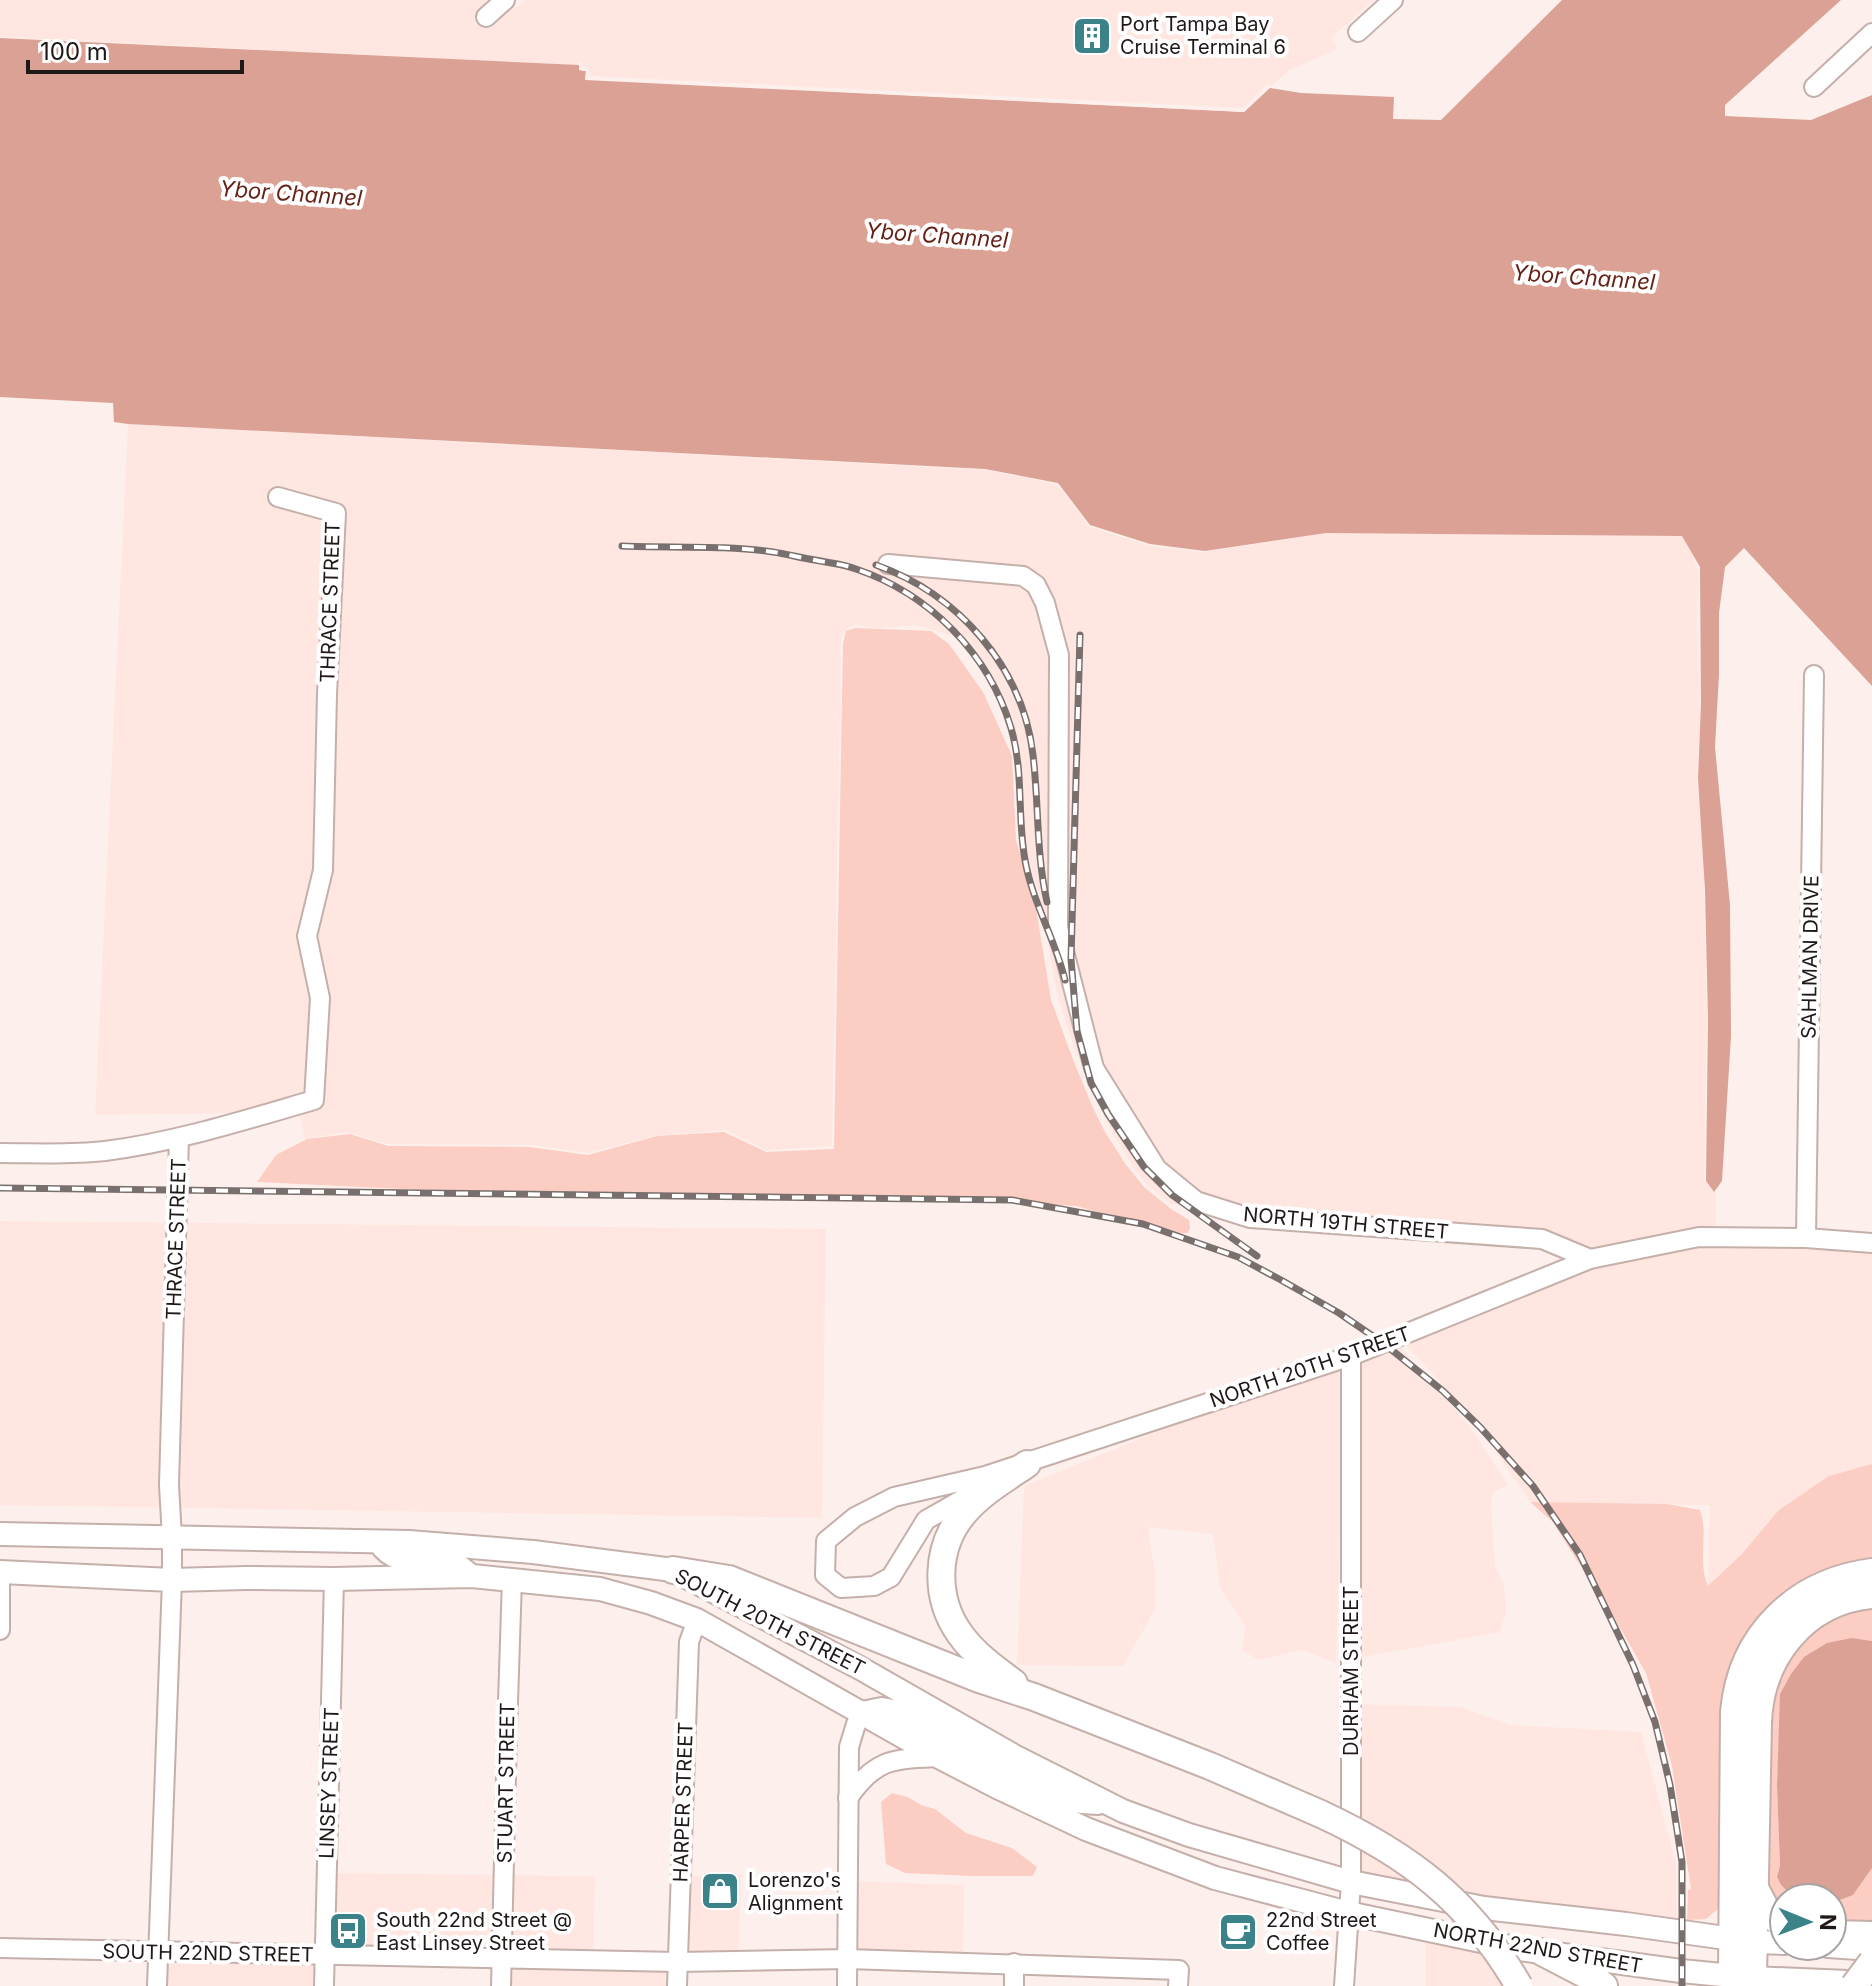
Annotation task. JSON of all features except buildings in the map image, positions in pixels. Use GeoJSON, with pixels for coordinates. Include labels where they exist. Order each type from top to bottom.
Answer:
{"type":"FeatureCollection","features":[{"type":"Feature","properties":{"kind":"highway"},"geometry":{"type":"LineString","coordinates":[[1027,1464],[978,1499],[958,1521],[946,1546],[941,1574],[945,1604],[958,1632],[974,1651],[1034,1697]]}},
{"type":"Feature","properties":{"kind":"highway"},"geometry":{"type":"LineString","coordinates":[[673,1570],[729,1579],[979,1679],[1034,1697],[1210,1766],[1321,1814],[1385,1847],[1428,1877],[1483,1934],[1510,1969],[1518,1986]]}},
{"type":"Feature","properties":{"kind":"highway"},"geometry":{"type":"LineString","coordinates":[[1743,1977],[1734,1712],[1741,1674],[1765,1630],[1794,1602],[1835,1580],[1872,1572]]}},
{"type":"Feature","properties":{"kind":"highway"},"geometry":{"type":"LineString","coordinates":[[1744,1940],[1755,1886],[1758,1711],[1767,1675],[1778,1652],[1800,1627],[1841,1602],[1872,1595]]}},
{"type":"Feature","properties":{"kind":"highway"},"geometry":{"type":"LineString","coordinates":[[1755,1886],[1768,1913]]}},
{"type":"Feature","properties":{"kind":"highway"},"geometry":{"type":"LineString","coordinates":[[1848,1934],[1872,1935]]}},
{"type":"Feature","properties":{"kind":"highway"},"geometry":{"type":"LineString","coordinates":[[1531,1950],[1580,1971],[1604,1986]]}},
{"type":"Feature","properties":{"kind":"highway"},"geometry":{"type":"LineString","coordinates":[[1854,1986],[1872,1962]]}},
{"type":"Feature","properties":{"kind":"main road","name":"SOUTH 20TH STREET"},"geometry":{"type":"LineString","coordinates":[[0,1534],[409,1542],[533,1552],[673,1570],[860,1668],[1014,1756],[1111,1804],[1189,1835],[1351,1882]]}},
{"type":"Feature","properties":{"kind":"main road"},"geometry":{"type":"LineString","coordinates":[[379,1542],[386,1552],[406,1560],[452,1562],[472,1576]]}},
{"type":"Feature","properties":{"kind":"main road","name":"SOUTH 20TH STREET"},"geometry":{"type":"LineString","coordinates":[[0,1572],[172,1580],[472,1576],[600,1589],[697,1620],[939,1757],[1086,1829],[1215,1878],[1348,1913]]}},
{"type":"Feature","properties":{"kind":"main road"},"geometry":{"type":"LineString","coordinates":[[862,1713],[882,1709],[898,1712],[1068,1801],[1111,1804]]}},
{"type":"Feature","properties":{"kind":"main road","name":"NORTH 22ND STREET"},"geometry":{"type":"LineString","coordinates":[[1351,1882],[1484,1908],[1768,1942]]}},
{"type":"Feature","properties":{"kind":"main road","name":"NORTH 22ND STREET"},"geometry":{"type":"LineString","coordinates":[[1348,1913],[1531,1950],[1681,1971],[1872,1983]]}},
{"type":"Feature","properties":{"kind":"main road"},"geometry":{"type":"LineString","coordinates":[[1848,1947],[1872,1949]]}},
{"type":"Feature","properties":{"kind":"street"},"geometry":{"type":"LineString","coordinates":[[486,17],[505,0]]}},
{"type":"Feature","properties":{"kind":"street"},"geometry":{"type":"LineString","coordinates":[[1358,32],[1393,0]]}},
{"type":"Feature","properties":{"kind":"street"},"geometry":{"type":"LineString","coordinates":[[1814,87],[1872,33]]}},
{"type":"Feature","properties":{"kind":"street","name":"THRACE STREET"},"geometry":{"type":"LineString","coordinates":[[157,1986],[172,1580],[169,1485],[179,1138],[314,1100],[320,998],[307,936],[323,870],[327,694],[336,513],[278,497]]}},
{"type":"Feature","properties":{"kind":"street","name":"NORTH 19TH STREET"},"geometry":{"type":"LineString","coordinates":[[888,564],[1023,576],[1036,585],[1045,603],[1059,655],[1058,928],[1094,1068],[1157,1169],[1196,1201],[1250,1218],[1542,1239],[1590,1259]]}},
{"type":"Feature","properties":{"kind":"street","name":"SAHLMAN DRIVE"},"geometry":{"type":"LineString","coordinates":[[1806,1238],[1814,675]]}},
{"type":"Feature","properties":{"kind":"street"},"geometry":{"type":"LineString","coordinates":[[0,1153],[94,1152],[179,1138]]}},
{"type":"Feature","properties":{"kind":"street"},"geometry":{"type":"LineString","coordinates":[[1590,1259],[1699,1237],[1806,1238],[1872,1243]]}},
{"type":"Feature","properties":{"kind":"street","name":"NORTH 20TH STREET"},"geometry":{"type":"LineString","coordinates":[[1027,1464],[926,1520],[891,1577],[874,1586],[841,1588],[825,1575],[826,1541],[855,1517],[894,1497],[1027,1464],[1351,1356],[1590,1259]]}},
{"type":"Feature","properties":{"kind":"street","name":"DURHAM STREET"},"geometry":{"type":"LineString","coordinates":[[1344,1986],[1351,1882],[1351,1356]]}},
{"type":"Feature","properties":{"kind":"street"},"geometry":{"type":"LineString","coordinates":[[0,1572],[0,1630]]}},
{"type":"Feature","properties":{"kind":"street","name":"LINSEY STREET"},"geometry":{"type":"LineString","coordinates":[[324,1986],[334,1579]]}},
{"type":"Feature","properties":{"kind":"street","name":"STUART STREET"},"geometry":{"type":"LineString","coordinates":[[501,1986],[512,1579]]}},
{"type":"Feature","properties":{"kind":"street","name":"HARPER STREET"},"geometry":{"type":"LineString","coordinates":[[677,1986],[689,1642],[697,1620]]}},
{"type":"Feature","properties":{"kind":"street"},"geometry":{"type":"LineString","coordinates":[[847,1986],[849,1747],[862,1713]]}},
{"type":"Feature","properties":{"kind":"street"},"geometry":{"type":"LineString","coordinates":[[848,1798],[861,1780],[879,1766],[899,1759],[939,1757]]}},
{"type":"Feature","properties":{"kind":"street","name":"SOUTH 22ND STREET"},"geometry":{"type":"LineString","coordinates":[[0,1948],[677,1962],[848,1959]]}},
{"type":"Feature","properties":{"kind":"street"},"geometry":{"type":"LineString","coordinates":[[1518,1986],[1531,1950]]}},
{"type":"Feature","properties":{"kind":"street"},"geometry":{"type":"LineString","coordinates":[[848,1959],[1014,1963],[1178,1978]]}},
{"type":"Feature","properties":{"kind":"street"},"geometry":{"type":"LineString","coordinates":[[1014,1963],[1014,1986]]}},
{"type":"Feature","properties":{"kind":"shaded area"},"geometry":{"type":"Polygon","coordinates":[[[0,0],[494,0],[488,6],[518,7],[526,0],[1374,0],[1332,37],[1337,49],[1288,71],[1244,112],[585,80],[579,65],[0,37],[0,0]]]}},
{"type":"Feature","properties":{"kind":"shaded area"},"geometry":{"type":"Polygon","coordinates":[[[128,424],[986,470],[1055,484],[1090,527],[1150,546],[1204,552],[1326,533],[1682,536],[1691,550],[1698,572],[1700,706],[1697,784],[1703,850],[1707,1015],[1704,1180],[1716,1193],[1716,1235],[1593,1255],[1542,1236],[1252,1214],[1171,1204],[1147,1185],[1133,1167],[1105,1119],[1076,1053],[1057,995],[1040,898],[1020,834],[1016,756],[999,703],[964,639],[916,625],[876,628],[856,625],[849,627],[841,636],[832,1146],[766,1150],[726,1130],[654,1136],[589,1153],[533,1145],[388,1144],[347,1132],[305,1139],[296,1099],[231,1113],[95,1115],[128,424]]]}},
{"type":"Feature","properties":{"kind":"shaded area"},"geometry":{"type":"Polygon","coordinates":[[[855,628],[931,631],[949,644],[983,692],[1012,756],[1016,840],[1035,902],[1051,1000],[1074,1062],[1105,1132],[1126,1165],[1144,1187],[1189,1220],[1188,1233],[1149,1227],[1076,1206],[911,1196],[839,1198],[404,1189],[257,1182],[276,1155],[307,1139],[350,1134],[388,1146],[529,1147],[588,1155],[657,1136],[724,1132],[766,1152],[834,1149],[843,644],[846,631],[855,628]]]}},
{"type":"Feature","properties":{"kind":"shaded area"},"geometry":{"type":"Polygon","coordinates":[[[0,1221],[826,1229],[822,1518],[0,1505],[0,1221]]]}},
{"type":"Feature","properties":{"kind":"shaded area"},"geometry":{"type":"Polygon","coordinates":[[[1699,1241],[1872,1247],[1872,1464],[1829,1476],[1708,1587],[1710,1505],[1530,1502],[1486,1437],[1399,1338],[1590,1263],[1699,1241]]]}},
{"type":"Feature","properties":{"kind":"shaded area"},"geometry":{"type":"Polygon","coordinates":[[[1393,1339],[1469,1426],[1508,1485],[1493,1492],[1491,1503],[1495,1565],[1504,1585],[1506,1612],[1500,1632],[1347,1660],[1355,1357],[1393,1339]]]}},
{"type":"Feature","properties":{"kind":"shaded area"},"geometry":{"type":"Polygon","coordinates":[[[1345,1360],[1336,1663],[1302,1650],[1258,1660],[1242,1650],[1245,1625],[1220,1588],[1213,1534],[1148,1527],[1155,1574],[1155,1609],[1123,1666],[1017,1665],[1024,1486],[1245,1396],[1345,1360]]]}},
{"type":"Feature","properties":{"kind":"shaded area"},"geometry":{"type":"Polygon","coordinates":[[[1872,1464],[1872,1561],[1817,1574],[1785,1592],[1760,1616],[1734,1661],[1724,1694],[1725,1903],[1706,1919],[1687,1920],[1688,1890],[1691,1889],[1672,1766],[1646,1673],[1597,1588],[1553,1522],[1530,1502],[1667,1504],[1700,1510],[1704,1529],[1703,1568],[1708,1586],[1742,1554],[1779,1510],[1829,1476],[1872,1464]]]}},
{"type":"Feature","properties":{"kind":"shaded area"},"geometry":{"type":"Polygon","coordinates":[[[1872,1602],[1872,1641],[1852,1638],[1781,1694],[1777,1786],[1780,1882],[1768,1883],[1765,1704],[1805,1630],[1872,1602]]]}},
{"type":"Feature","properties":{"kind":"shaded area"},"geometry":{"type":"Polygon","coordinates":[[[1349,1704],[1460,1707],[1511,1725],[1641,1732],[1676,1864],[1677,1933],[1346,1876],[1349,1704]]]}},
{"type":"Feature","properties":{"kind":"shaded area"},"geometry":{"type":"Polygon","coordinates":[[[892,1793],[935,1809],[966,1833],[1012,1848],[1037,1867],[1033,1876],[905,1873],[886,1864],[881,1802],[892,1793]]]}},
{"type":"Feature","properties":{"kind":"shaded area"},"geometry":{"type":"Polygon","coordinates":[[[1872,1868],[1872,1926],[1848,1925],[1848,1897],[1853,1895],[1872,1868]]]}},
{"type":"Feature","properties":{"kind":"shaded area"},"geometry":{"type":"Polygon","coordinates":[[[327,1873],[595,1876],[593,1956],[327,1955],[325,1986],[159,1986],[158,1949],[326,1954],[327,1873]]]}},
{"type":"Feature","properties":{"kind":"shaded area"},"geometry":{"type":"Polygon","coordinates":[[[741,1875],[738,1962],[678,1961],[677,1986],[505,1986],[505,1958],[678,1959],[680,1876],[741,1875]]]}},
{"type":"Feature","properties":{"kind":"shaded area"},"geometry":{"type":"Polygon","coordinates":[[[847,1881],[964,1885],[963,1963],[847,1961],[847,1881]]]}},
{"type":"Feature","properties":{"kind":"shaded area"},"geometry":{"type":"Polygon","coordinates":[[[1426,1941],[1508,1955],[1508,1986],[1426,1986],[1426,1941]]]}},
{"type":"Feature","properties":{"kind":"water","name":"Ybor Channel"},"geometry":{"type":"Polygon","coordinates":[[[1562,0],[1841,0],[1725,105],[1725,116],[1811,120],[1872,95],[1872,686],[1744,548],[1725,567],[1719,613],[1715,747],[1730,905],[1731,1036],[1722,1181],[1714,1192],[1706,1181],[1708,1019],[1698,779],[1700,567],[1682,536],[1326,533],[1205,551],[1150,544],[1090,525],[1058,483],[985,469],[128,424],[114,422],[113,403],[0,397],[0,38],[579,65],[579,70],[586,71],[585,79],[1244,112],[1270,88],[1301,93],[1394,97],[1393,119],[1441,120],[1562,0]]]}},
{"type":"Feature","properties":{"kind":"water"},"geometry":{"type":"Polygon","coordinates":[[[1852,1638],[1872,1641],[1872,1868],[1853,1895],[1848,1897],[1848,1882],[1780,1882],[1777,1877],[1780,1866],[1777,1786],[1780,1694],[1804,1657],[1827,1643],[1852,1638]]]}},
{"type":"Feature","properties":{"kind":"pier"},"geometry":{"type":"Polygon","coordinates":[[[579,61],[589,69],[589,76],[1243,108],[1267,85],[1273,84],[1244,112],[585,80],[586,71],[579,70],[579,61]]]}},
{"type":"Feature","properties":{"kind":"railway"},"geometry":{"type":"LineString","coordinates":[[622,546],[755,550],[846,566],[883,580],[908,594],[953,630],[988,675],[1011,728],[1018,761],[1025,860],[1065,980]]}},
{"type":"Feature","properties":{"kind":"railway"},"geometry":{"type":"LineString","coordinates":[[876,565],[906,578],[959,615],[982,638],[1016,692],[1027,723],[1033,755],[1041,865],[1047,902]]}},
{"type":"Feature","properties":{"kind":"railway"},"geometry":{"type":"LineString","coordinates":[[1080,635],[1071,959],[1077,1031],[1091,1083],[1144,1167],[1172,1195],[1257,1256]]}},
{"type":"Feature","properties":{"kind":"railway"},"geometry":{"type":"LineString","coordinates":[[0,1188],[1012,1200],[1143,1224],[1238,1257],[1339,1313],[1383,1343],[1443,1391],[1533,1486],[1580,1555],[1633,1665],[1655,1722],[1670,1785],[1682,1862],[1682,1986]]}},
{"type":"Feature","properties":{"kind":"place","name":"Port Tampa Bay Cruise Terminal 6"},"geometry":{"type":"Point","coordinates":[1092,36]}},
{"type":"Feature","properties":{"kind":"place","name":"Lorenzo's Alignment"},"geometry":{"type":"Point","coordinates":[720,1891]}},
{"type":"Feature","properties":{"kind":"place","name":"South 22nd Street @ East Linsey Street"},"geometry":{"type":"Point","coordinates":[348,1931]}},
{"type":"Feature","properties":{"kind":"place","name":"22nd Street Coffee"},"geometry":{"type":"Point","coordinates":[1238,1932]}}]}
